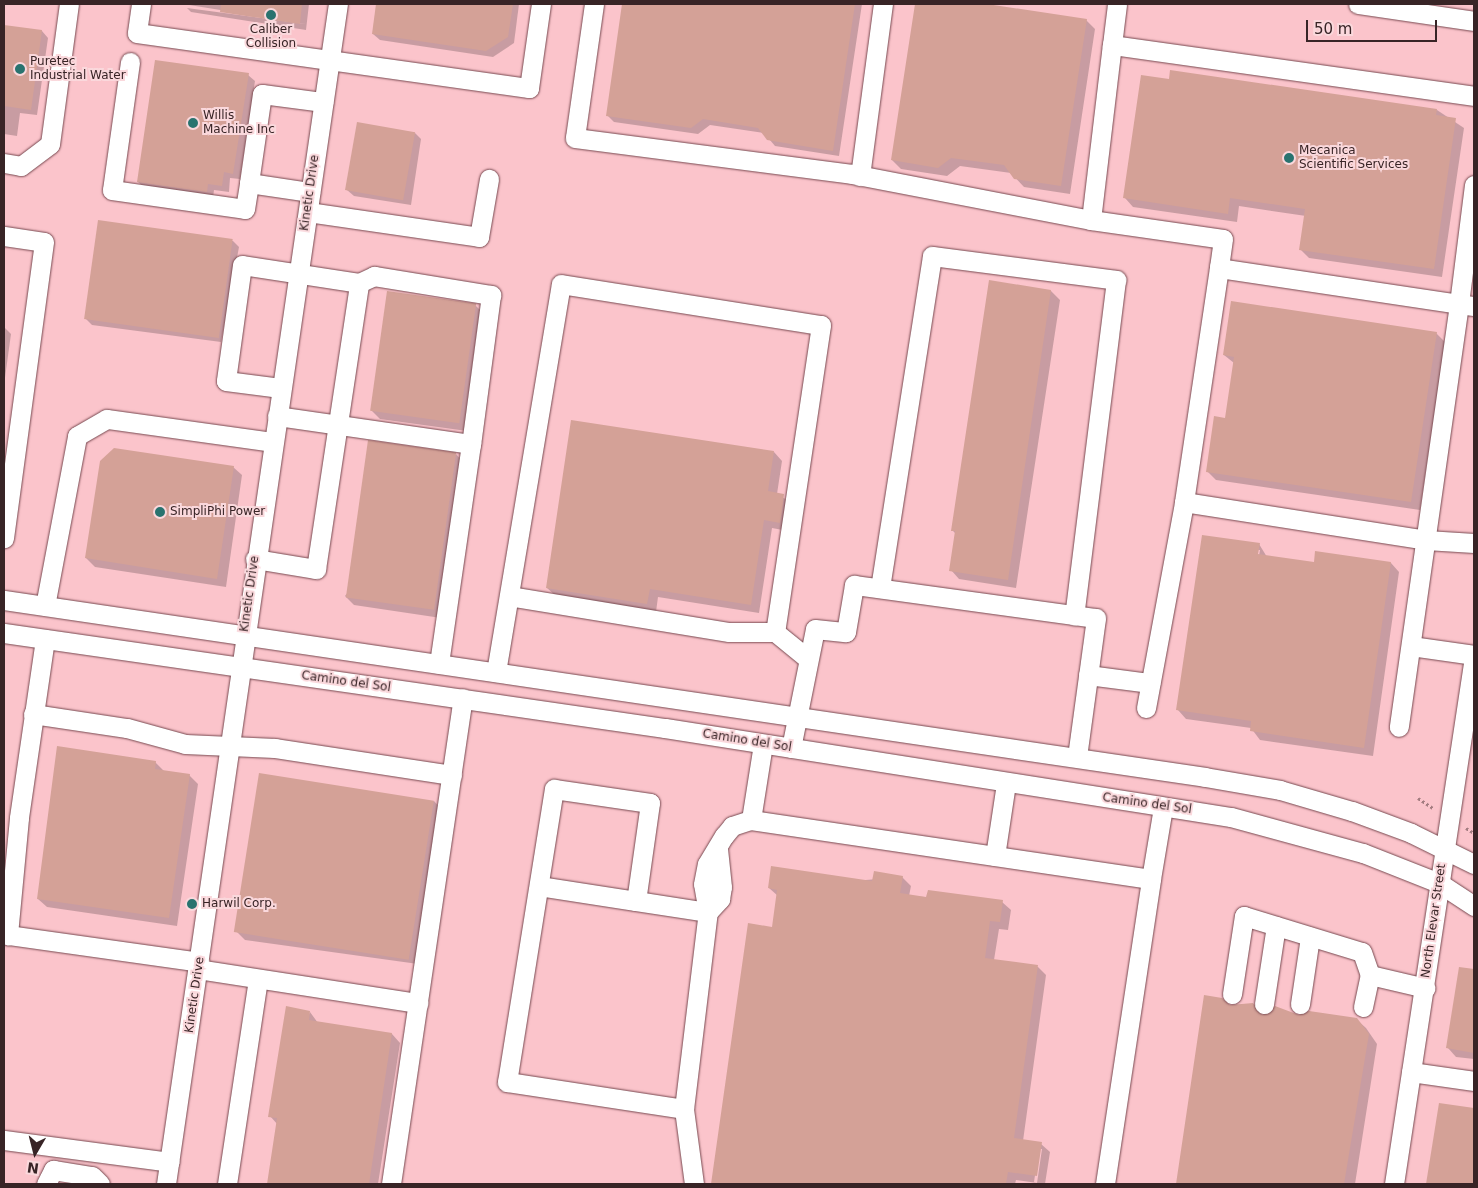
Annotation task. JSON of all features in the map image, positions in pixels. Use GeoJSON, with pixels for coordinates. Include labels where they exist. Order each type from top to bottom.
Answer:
{"type":"FeatureCollection","features":[{"type":"Feature","properties":{"kind":"street"},"geometry":{"type":"LineString","coordinates":[[4,164],[21,166],[50,144],[69,4]]}},
{"type":"Feature","properties":{"kind":"street"},"geometry":{"type":"LineString","coordinates":[[141,4],[137,33],[530,88],[541,4]]}},
{"type":"Feature","properties":{"kind":"street","name":"Kinetic Drive"},"geometry":{"type":"LineString","coordinates":[[166,1184],[232,747],[244,634],[338,4]]}},
{"type":"Feature","properties":{"kind":"street"},"geometry":{"type":"LineString","coordinates":[[594,4],[576,138],[860,176],[1091,220],[1224,239],[1184,502],[1146,708]]}},
{"type":"Feature","properties":{"kind":"street"},"geometry":{"type":"LineString","coordinates":[[860,176],[883,4]]}},
{"type":"Feature","properties":{"kind":"street"},"geometry":{"type":"LineString","coordinates":[[1091,220],[1117,4]]}},
{"type":"Feature","properties":{"kind":"street"},"geometry":{"type":"LineString","coordinates":[[1358,4],[1474,21]]}},
{"type":"Feature","properties":{"kind":"street"},"geometry":{"type":"LineString","coordinates":[[1112,45],[1474,96]]}},
{"type":"Feature","properties":{"kind":"street"},"geometry":{"type":"LineString","coordinates":[[130,62],[112,190],[245,209],[262,94],[323,102]]}},
{"type":"Feature","properties":{"kind":"street"},"geometry":{"type":"LineString","coordinates":[[308,212],[479,237],[489,178]]}},
{"type":"Feature","properties":{"kind":"street"},"geometry":{"type":"LineString","coordinates":[[249,183],[310,192]]}},
{"type":"Feature","properties":{"kind":"street"},"geometry":{"type":"LineString","coordinates":[[1399,727],[1426,540],[1467,305],[1474,185]]}},
{"type":"Feature","properties":{"kind":"street"},"geometry":{"type":"LineString","coordinates":[[4,236],[44,242],[4,538]]}},
{"type":"Feature","properties":{"kind":"street"},"geometry":{"type":"LineString","coordinates":[[880,588],[932,256],[1116,280],[1074,615]]}},
{"type":"Feature","properties":{"kind":"street"},"geometry":{"type":"LineString","coordinates":[[282,388],[226,381],[242,265],[359,282],[374,276],[492,295],[439,664]]}},
{"type":"Feature","properties":{"kind":"street"},"geometry":{"type":"LineString","coordinates":[[1219,268],[1467,305]]}},
{"type":"Feature","properties":{"kind":"street"},"geometry":{"type":"LineString","coordinates":[[255,559],[316,569],[359,282]]}},
{"type":"Feature","properties":{"kind":"street"},"geometry":{"type":"LineString","coordinates":[[496,672],[561,284],[821,326],[775,632]]}},
{"type":"Feature","properties":{"kind":"street"},"geometry":{"type":"LineString","coordinates":[[277,416],[470,444]]}},
{"type":"Feature","properties":{"kind":"street"},"geometry":{"type":"LineString","coordinates":[[45,606],[77,436],[107,419],[273,442]]}},
{"type":"Feature","properties":{"kind":"street"},"geometry":{"type":"LineString","coordinates":[[1184,502],[1426,540],[1474,543]]}},
{"type":"Feature","properties":{"kind":"street"},"geometry":{"type":"LineString","coordinates":[[791,748],[807,658],[815,629],[846,632],[854,585],[1096,618],[1077,757]]}},
{"type":"Feature","properties":{"kind":"street"},"geometry":{"type":"LineString","coordinates":[[509,596],[729,632],[775,632],[807,658]]}},
{"type":"Feature","properties":{"kind":"street"},"geometry":{"type":"LineString","coordinates":[[4,600],[1077,757],[1280,790],[1352,811],[1445,848],[1474,864]]}},
{"type":"Feature","properties":{"kind":"street","name":"Camino del Sol"},"geometry":{"type":"LineString","coordinates":[[4,633],[463,698],[791,748],[1274,826],[1439,883],[1474,906]]}},
{"type":"Feature","properties":{"kind":"street"},"geometry":{"type":"LineString","coordinates":[[45,639],[33,714],[8,935],[199,966],[258,979],[418,1002]]}},
{"type":"Feature","properties":{"kind":"street"},"geometry":{"type":"LineString","coordinates":[[1411,646],[1474,665]]}},
{"type":"Feature","properties":{"kind":"street","name":"North Elevar Street"},"geometry":{"type":"LineString","coordinates":[[1394,1184],[1474,665]]}},
{"type":"Feature","properties":{"kind":"street"},"geometry":{"type":"LineString","coordinates":[[1088,675],[1150,683]]}},
{"type":"Feature","properties":{"kind":"street"},"geometry":{"type":"LineString","coordinates":[[391,1184],[463,698]]}},
{"type":"Feature","properties":{"kind":"street"},"geometry":{"type":"LineString","coordinates":[[33,714],[127,728],[185,744],[275,748],[452,775]]}},
{"type":"Feature","properties":{"kind":"street"},"geometry":{"type":"LineString","coordinates":[[751,820],[763,744]]}},
{"type":"Feature","properties":{"kind":"street"},"geometry":{"type":"LineString","coordinates":[[995,856],[1006,783]]}},
{"type":"Feature","properties":{"kind":"street"},"geometry":{"type":"LineString","coordinates":[[636,901],[650,802],[554,789],[508,1082],[684,1109]]}},
{"type":"Feature","properties":{"kind":"street"},"geometry":{"type":"LineString","coordinates":[[1105,1184],[1163,807]]}},
{"type":"Feature","properties":{"kind":"street"},"geometry":{"type":"LineString","coordinates":[[694,1184],[684,1109],[708,912],[720,899],[722,887],[718,848],[732,826],[751,820],[1151,879]]}},
{"type":"Feature","properties":{"kind":"street"},"geometry":{"type":"LineString","coordinates":[[539,886],[708,912]]}},
{"type":"Feature","properties":{"kind":"street"},"geometry":{"type":"LineString","coordinates":[[1232,994],[1244,916],[1362,952],[1370,975],[1363,1007]]}},
{"type":"Feature","properties":{"kind":"street"},"geometry":{"type":"LineString","coordinates":[[1264,1004],[1276,926]]}},
{"type":"Feature","properties":{"kind":"street"},"geometry":{"type":"LineString","coordinates":[[1300,1004],[1310,936]]}},
{"type":"Feature","properties":{"kind":"street"},"geometry":{"type":"LineString","coordinates":[[1370,975],[1425,988]]}},
{"type":"Feature","properties":{"kind":"street"},"geometry":{"type":"LineString","coordinates":[[227,1184],[258,979]]}},
{"type":"Feature","properties":{"kind":"street"},"geometry":{"type":"LineString","coordinates":[[1411,1072],[1474,1081]]}},
{"type":"Feature","properties":{"kind":"street"},"geometry":{"type":"LineString","coordinates":[[4,1140],[170,1162]]}},
{"type":"Feature","properties":{"kind":"street"},"geometry":{"type":"LineString","coordinates":[[46,1184],[53,1170],[92,1176],[100,1184]]}},
{"type":"Feature","properties":{"kind":"building","name":"Caliber Collision"},"geometry":{"type":"Polygon","coordinates":[[[221,4],[302,4],[300,24],[220,12],[221,4]]]}},
{"type":"Feature","properties":{"kind":"building"},"geometry":{"type":"Polygon","coordinates":[[[376,4],[513,4],[508,37],[486,51],[372,34],[376,4]]]}},
{"type":"Feature","properties":{"kind":"building"},"geometry":{"type":"Polygon","coordinates":[[[622,4],[855,4],[833,151],[767,140],[758,128],[703,119],[691,128],[606,116],[622,4]]]}},
{"type":"Feature","properties":{"kind":"building"},"geometry":{"type":"Polygon","coordinates":[[[915,4],[987,4],[1087,19],[1061,186],[1014,179],[1004,165],[951,158],[938,168],[891,160],[915,4]]]}},
{"type":"Feature","properties":{"kind":"building","name":"Puretec Industrial Water"},"geometry":{"type":"Polygon","coordinates":[[[4,25],[42,30],[31,110],[4,106],[4,25]]]}},
{"type":"Feature","properties":{"kind":"building","name":"Willis Machine Inc"},"geometry":{"type":"Polygon","coordinates":[[[155,60],[249,73],[233,174],[224,172],[222,186],[208,184],[207,192],[137,182],[155,60]]]}},
{"type":"Feature","properties":{"kind":"building","name":"Mecanica Scientific Services"},"geometry":{"type":"Polygon","coordinates":[[[1170,70],[1437,109],[1436,115],[1456,118],[1434,269],[1299,250],[1305,209],[1230,198],[1228,214],[1123,198],[1141,75],[1169,79],[1170,70]]]}},
{"type":"Feature","properties":{"kind":"building"},"geometry":{"type":"Polygon","coordinates":[[[357,122],[415,132],[403,200],[345,190],[357,122]]]}},
{"type":"Feature","properties":{"kind":"building"},"geometry":{"type":"Polygon","coordinates":[[[98,220],[233,239],[219,338],[84,319],[98,220]]]}},
{"type":"Feature","properties":{"kind":"building"},"geometry":{"type":"Polygon","coordinates":[[[989,280],[1051,290],[1008,580],[949,571],[955,531],[951,531],[989,280]]]}},
{"type":"Feature","properties":{"kind":"building"},"geometry":{"type":"Polygon","coordinates":[[[387,291],[476,304],[459,423],[370,411],[387,291]]]}},
{"type":"Feature","properties":{"kind":"building"},"geometry":{"type":"Polygon","coordinates":[[[1231,301],[1437,332],[1411,502],[1206,472],[1214,416],[1225,418],[1234,357],[1223,355],[1231,301]]]}},
{"type":"Feature","properties":{"kind":"building"},"geometry":{"type":"Polygon","coordinates":[[[571,420],[774,451],[768,491],[784,494],[782,510],[780,523],[764,520],[751,605],[650,589],[647,604],[546,588],[571,420]]]}},
{"type":"Feature","properties":{"kind":"building"},"geometry":{"type":"Polygon","coordinates":[[[368,440],[456,452],[434,610],[346,597],[368,440]]]}},
{"type":"Feature","properties":{"kind":"building","name":"SimpliPhi Power"},"geometry":{"type":"Polygon","coordinates":[[[114,448],[234,466],[217,579],[85,558],[100,461],[114,448]]]}},
{"type":"Feature","properties":{"kind":"building"},"geometry":{"type":"Polygon","coordinates":[[[1202,535],[1260,543],[1258,554],[1314,562],[1315,551],[1391,562],[1364,748],[1250,731],[1251,721],[1176,710],[1202,535]]]}},
{"type":"Feature","properties":{"kind":"building"},"geometry":{"type":"Polygon","coordinates":[[[57,746],[156,761],[155,769],[190,774],[169,918],[37,899],[57,746]]]}},
{"type":"Feature","properties":{"kind":"building"},"geometry":{"type":"Polygon","coordinates":[[[259,773],[434,801],[409,960],[234,932],[259,773]]]}},
{"type":"Feature","properties":{"kind":"building"},"geometry":{"type":"Polygon","coordinates":[[[771,866],[872,881],[874,871],[903,876],[900,893],[926,897],[928,890],[1003,900],[1000,922],[990,921],[985,958],[1038,965],[1014,1138],[1042,1142],[1037,1176],[1008,1172],[1006,1184],[711,1184],[748,923],[772,927],[777,890],[768,888],[771,866]]]}},
{"type":"Feature","properties":{"kind":"building"},"geometry":{"type":"Polygon","coordinates":[[[1459,967],[1474,969],[1474,1053],[1446,1048],[1459,967]]]}},
{"type":"Feature","properties":{"kind":"building"},"geometry":{"type":"Polygon","coordinates":[[[1204,995],[1222,998],[1230,1005],[1253,1003],[1262,1015],[1275,1006],[1299,1015],[1309,1011],[1357,1018],[1369,1034],[1344,1184],[1176,1184],[1204,995]]]}},
{"type":"Feature","properties":{"kind":"building"},"geometry":{"type":"Polygon","coordinates":[[[286,1006],[310,1011],[309,1020],[392,1033],[369,1184],[267,1184],[277,1118],[268,1117],[286,1006]]]}},
{"type":"Feature","properties":{"kind":"building"},"geometry":{"type":"Polygon","coordinates":[[[1439,1103],[1474,1108],[1474,1184],[1426,1184],[1439,1103]]]}},
{"type":"Feature","properties":{"kind":"place","name":"Caliber Collision"},"geometry":{"type":"Point","coordinates":[271,15]}},
{"type":"Feature","properties":{"kind":"place","name":"Puretec Industrial Water"},"geometry":{"type":"Point","coordinates":[20,69]}},
{"type":"Feature","properties":{"kind":"place","name":"Willis Machine Inc"},"geometry":{"type":"Point","coordinates":[193,123]}},
{"type":"Feature","properties":{"kind":"place","name":"Mecanica Scientific Services"},"geometry":{"type":"Point","coordinates":[1289,158]}},
{"type":"Feature","properties":{"kind":"place","name":"SimpliPhi Power"},"geometry":{"type":"Point","coordinates":[160,512]}},
{"type":"Feature","properties":{"kind":"place","name":"Harwil Corp."},"geometry":{"type":"Point","coordinates":[192,904]}}]}
